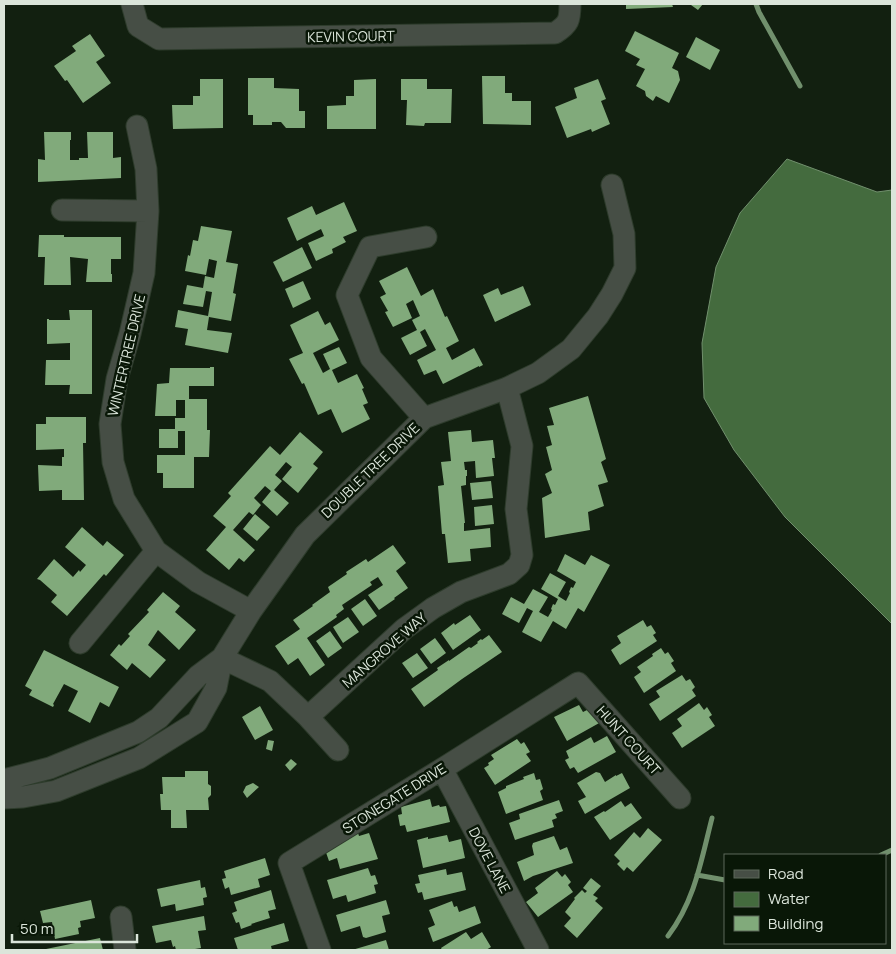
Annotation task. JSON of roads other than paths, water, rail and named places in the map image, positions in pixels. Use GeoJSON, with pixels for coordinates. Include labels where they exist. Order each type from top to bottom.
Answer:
{"type":"FeatureCollection","features":[{"type":"Feature","properties":{"kind":"street","name":"KEVIN COURT"},"geometry":{"type":"LineString","coordinates":[[132,4],[138,26],[159,39],[555,33],[565,26],[570,14],[570,4]]}},
{"type":"Feature","properties":{"kind":"street","name":"WINTERTREE DRIVE"},"geometry":{"type":"LineString","coordinates":[[137,126],[146,169],[148,211],[144,273],[117,379],[110,424],[113,462],[124,499],[156,551],[198,582],[251,611]]}},
{"type":"Feature","properties":{"kind":"street","name":"DOUBLE TREE DRIVE"},"geometry":{"type":"LineString","coordinates":[[4,798],[23,797],[56,790],[139,758],[197,722],[216,688],[222,658],[251,611],[305,534],[424,418],[508,388],[538,373],[571,349],[598,316],[625,268],[624,234],[612,185]]}},
{"type":"Feature","properties":{"kind":"street"},"geometry":{"type":"LineString","coordinates":[[62,210],[148,211]]}},
{"type":"Feature","properties":{"kind":"street"},"geometry":{"type":"LineString","coordinates":[[424,418],[371,358],[347,295],[370,247],[426,237]]}},
{"type":"Feature","properties":{"kind":"street","name":"MANGROVE WAY"},"geometry":{"type":"LineString","coordinates":[[308,717],[404,629],[419,618],[461,592],[509,574],[519,565],[522,555],[516,509],[522,446],[508,388]]}},
{"type":"Feature","properties":{"kind":"street"},"geometry":{"type":"LineString","coordinates":[[80,643],[156,551]]}},
{"type":"Feature","properties":{"kind":"street"},"geometry":{"type":"LineString","coordinates":[[222,658],[270,681],[308,717],[338,750]]}},
{"type":"Feature","properties":{"kind":"street","name":"DOUBLE TREE DRIVE"},"geometry":{"type":"LineString","coordinates":[[4,780],[50,768],[138,732],[159,718],[198,676],[222,658]]}},
{"type":"Feature","properties":{"kind":"street","name":"STONEGATE DRIVE"},"geometry":{"type":"LineString","coordinates":[[320,950],[289,864],[578,683]]}},
{"type":"Feature","properties":{"kind":"street","name":"HUNT COURT"},"geometry":{"type":"LineString","coordinates":[[578,683],[680,798]]}},
{"type":"Feature","properties":{"kind":"street","name":"DOVE LANE"},"geometry":{"type":"LineString","coordinates":[[442,769],[538,950]]}},
{"type":"Feature","properties":{"kind":"street"},"geometry":{"type":"LineString","coordinates":[[121,917],[125,950]]}},
{"type":"Feature","properties":{"kind":"water"},"geometry":{"type":"Polygon","coordinates":[[[787,159],[877,192],[892,190],[892,624],[785,517],[734,450],[704,398],[702,343],[716,267],[740,213],[787,159]]]}},
{"type":"Feature","properties":{"kind":"waterway"},"geometry":{"type":"LineString","coordinates":[[756,4],[800,86]]}},
{"type":"Feature","properties":{"kind":"waterway"},"geometry":{"type":"LineString","coordinates":[[668,936],[691,894],[712,818]]}},
{"type":"Feature","properties":{"kind":"waterway"},"geometry":{"type":"LineString","coordinates":[[883,854],[892,850]]}},
{"type":"Feature","properties":{"kind":"waterway"},"geometry":{"type":"LineString","coordinates":[[697,875],[724,880]]}}]}
